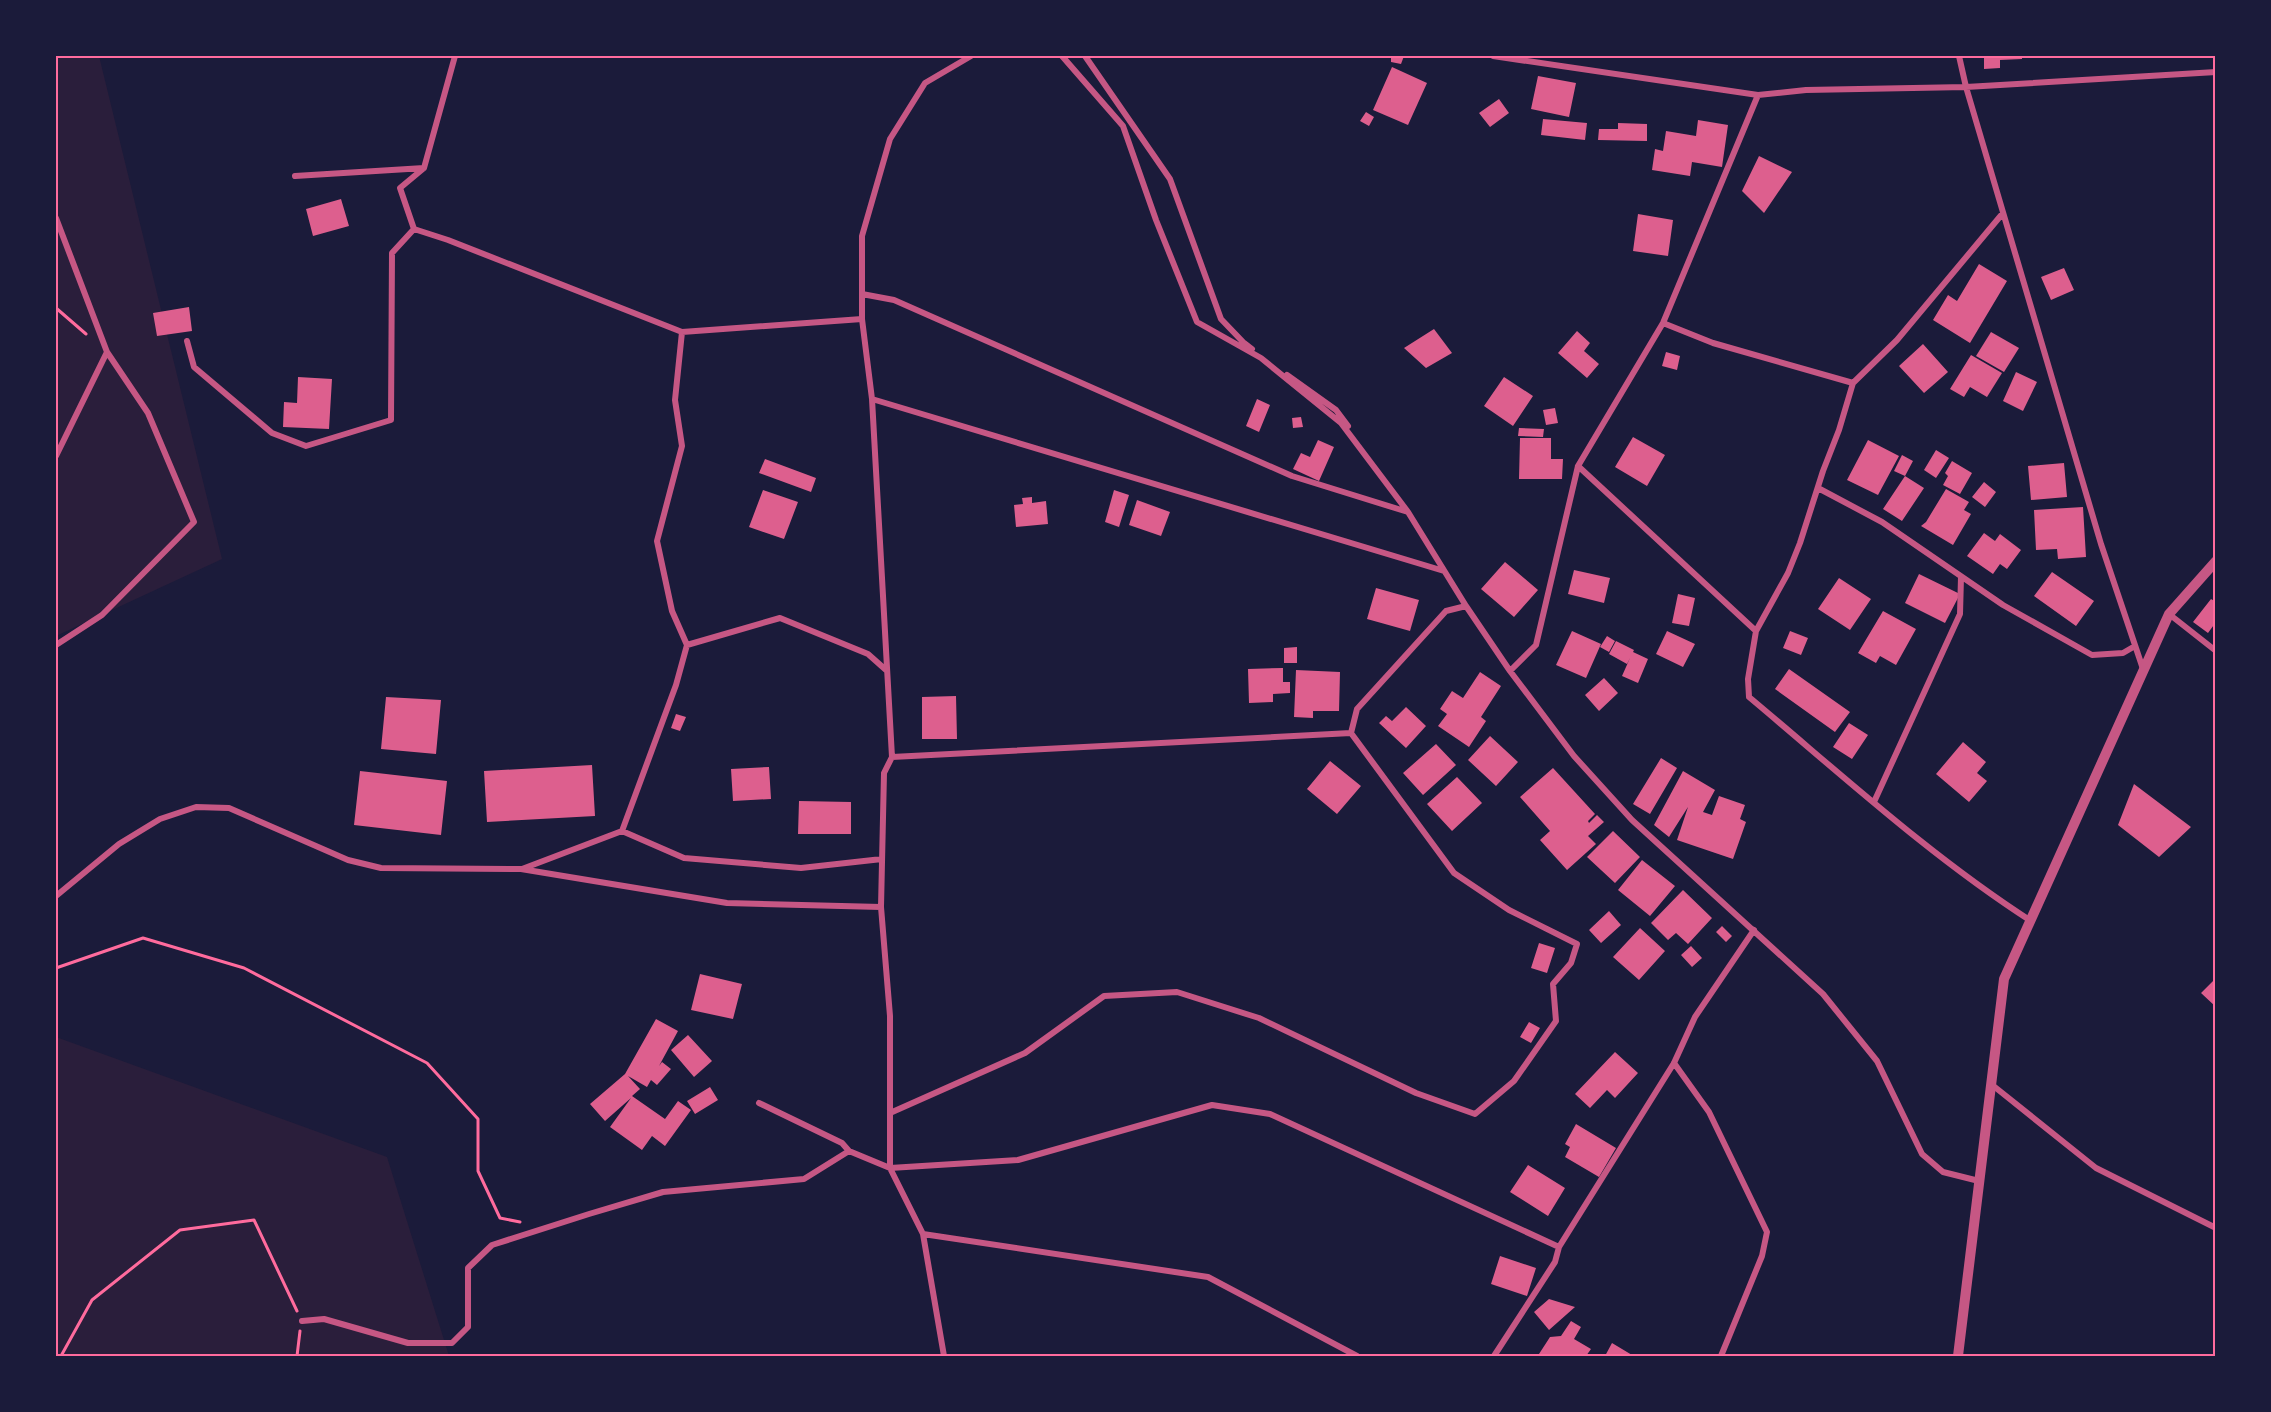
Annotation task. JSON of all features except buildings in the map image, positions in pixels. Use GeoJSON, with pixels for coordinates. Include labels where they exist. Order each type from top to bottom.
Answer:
{"type":"FeatureCollection","features":[{"type":"Feature","properties":{"kind":"street"},"geometry":{"type":"LineString","coordinates":[[414,229],[400,188],[424,168],[455,56]]}},
{"type":"Feature","properties":{"kind":"street"},"geometry":{"type":"LineString","coordinates":[[944,1356],[923,1234],[890,1168],[890,1016],[881,907],[884,773],[892,757],[872,399],[862,319],[862,236],[890,139],[926,83],[971,56]]}},
{"type":"Feature","properties":{"kind":"street"},"geometry":{"type":"LineString","coordinates":[[1062,56],[1123,126],[1156,220],[1197,322],[1261,358],[1341,423],[1408,512]]}},
{"type":"Feature","properties":{"kind":"street"},"geometry":{"type":"LineString","coordinates":[[1085,56],[1170,179],[1221,319],[1243,342],[1336,410],[1408,512],[1444,572],[1510,671],[1574,756],[1632,820],[1823,994],[1877,1061],[1922,1154],[1943,1172],[1979,1181]]}},
{"type":"Feature","properties":{"kind":"street"},"geometry":{"type":"LineString","coordinates":[[1493,56],[1758,95],[1806,90],[1966,87],[2216,72]]}},
{"type":"Feature","properties":{"kind":"street"},"geometry":{"type":"LineString","coordinates":[[1959,56],[1966,87],[2101,544],[2143,670]]}},
{"type":"Feature","properties":{"kind":"street"},"geometry":{"type":"LineString","coordinates":[[1510,671],[1536,645],[1578,466],[1663,323],[1758,95]]}},
{"type":"Feature","properties":{"kind":"street"},"geometry":{"type":"LineString","coordinates":[[295,176],[424,168]]}},
{"type":"Feature","properties":{"kind":"street"},"geometry":{"type":"LineString","coordinates":[[2003,213],[1897,340],[1853,383],[1800,543],[1788,573],[1756,631],[1748,679],[1749,697],[1982,890],[2031,921]]}},
{"type":"Feature","properties":{"kind":"street"},"geometry":{"type":"LineString","coordinates":[[56,218],[107,352],[148,412],[194,522],[102,615],[56,645]]}},
{"type":"Feature","properties":{"kind":"street"},"geometry":{"type":"LineString","coordinates":[[414,229],[448,240],[682,332],[862,319]]}},
{"type":"Feature","properties":{"kind":"street"},"geometry":{"type":"LineString","coordinates":[[187,341],[194,367],[272,433],[306,446],[391,420],[392,253],[414,229]]}},
{"type":"Feature","properties":{"kind":"street"},"geometry":{"type":"LineString","coordinates":[[862,294],[894,300],[1292,476],[1408,512]]}},
{"type":"Feature","properties":{"kind":"street"},"geometry":{"type":"LineString","coordinates":[[1663,323],[1713,343],[1853,383]]}},
{"type":"Feature","properties":{"kind":"street"},"geometry":{"type":"LineString","coordinates":[[622,831],[676,685],[687,645],[672,611],[657,541],[682,446],[675,400],[682,332]]}},
{"type":"Feature","properties":{"kind":"street"},"geometry":{"type":"LineString","coordinates":[[56,456],[107,352]]}},
{"type":"Feature","properties":{"kind":"street"},"geometry":{"type":"LineString","coordinates":[[872,399],[1444,572]]}},
{"type":"Feature","properties":{"kind":"street"},"geometry":{"type":"LineString","coordinates":[[1578,466],[1756,631]]}},
{"type":"Feature","properties":{"kind":"street"},"geometry":{"type":"LineString","coordinates":[[1818,488],[1882,522],[2003,605],[2092,655],[2123,653],[2135,646]]}},
{"type":"Feature","properties":{"kind":"street"},"geometry":{"type":"LineString","coordinates":[[1958,1356],[2004,979],[2169,614],[2216,561]]}},
{"type":"Feature","properties":{"kind":"street"},"geometry":{"type":"LineString","coordinates":[[1874,802],[1960,614],[1961,577]]}},
{"type":"Feature","properties":{"kind":"street"},"geometry":{"type":"LineString","coordinates":[[1351,733],[1357,709],[1446,611],[1466,606]]}},
{"type":"Feature","properties":{"kind":"street"},"geometry":{"type":"LineString","coordinates":[[2169,614],[2216,651]]}},
{"type":"Feature","properties":{"kind":"street"},"geometry":{"type":"LineString","coordinates":[[687,645],[780,618],[868,654],[886,670]]}},
{"type":"Feature","properties":{"kind":"street"},"geometry":{"type":"LineString","coordinates":[[892,757],[1351,733]]}},
{"type":"Feature","properties":{"kind":"street"},"geometry":{"type":"LineString","coordinates":[[890,1113],[1025,1053],[1104,996],[1177,992],[1259,1018],[1416,1093],[1475,1114],[1514,1081],[1556,1021],[1553,984],[1571,963],[1577,944],[1509,910],[1454,873],[1351,733]]}},
{"type":"Feature","properties":{"kind":"street"},"geometry":{"type":"LineString","coordinates":[[56,896],[119,844],[160,819],[196,807],[229,808],[348,860],[381,868],[521,869],[727,903],[881,907]]}},
{"type":"Feature","properties":{"kind":"street"},"geometry":{"type":"LineString","coordinates":[[521,869],[622,831],[684,858],[801,868],[882,859]]}},
{"type":"Feature","properties":{"kind":"street"},"geometry":{"type":"LineString","coordinates":[[1494,1356],[1555,1262],[1559,1247],[1674,1063],[1695,1017],[1754,930]]}},
{"type":"Feature","properties":{"kind":"street"},"geometry":{"type":"LineString","coordinates":[[1674,1063],[1709,1112],[1767,1232],[1762,1256],[1721,1356]]}},
{"type":"Feature","properties":{"kind":"street"},"geometry":{"type":"LineString","coordinates":[[1991,1084],[2096,1168],[2216,1228]]}},
{"type":"Feature","properties":{"kind":"street"},"geometry":{"type":"LineString","coordinates":[[759,1103],[842,1143],[849,1151],[890,1168],[1017,1160],[1212,1105],[1270,1114],[1559,1247]]}},
{"type":"Feature","properties":{"kind":"street"},"geometry":{"type":"LineString","coordinates":[[302,1321],[324,1319],[408,1343],[452,1343],[468,1327],[468,1268],[492,1245],[663,1192],[804,1179],[849,1151]]}},
{"type":"Feature","properties":{"kind":"street"},"geometry":{"type":"LineString","coordinates":[[923,1234],[1208,1277],[1357,1356]]}},
{"type":"Feature","properties":{"kind":"path"},"geometry":{"type":"LineString","coordinates":[[56,308],[107,352]]}},
{"type":"Feature","properties":{"kind":"path"},"geometry":{"type":"LineString","coordinates":[[56,968],[143,938],[244,968],[427,1064],[478,1119],[478,1171],[500,1218],[548,1227]]}},
{"type":"Feature","properties":{"kind":"path"},"geometry":{"type":"LineString","coordinates":[[61,1356],[92,1300],[180,1230],[254,1220],[302,1321],[297,1356]]}},
{"type":"Feature","properties":{"kind":"shaded area"},"geometry":{"type":"Polygon","coordinates":[[[56,56],[99,56],[222,559],[56,636],[56,56]]]}},
{"type":"Feature","properties":{"kind":"shaded area"},"geometry":{"type":"Polygon","coordinates":[[[56,1037],[387,1157],[449,1356],[56,1356],[56,1037]]]}}]}
